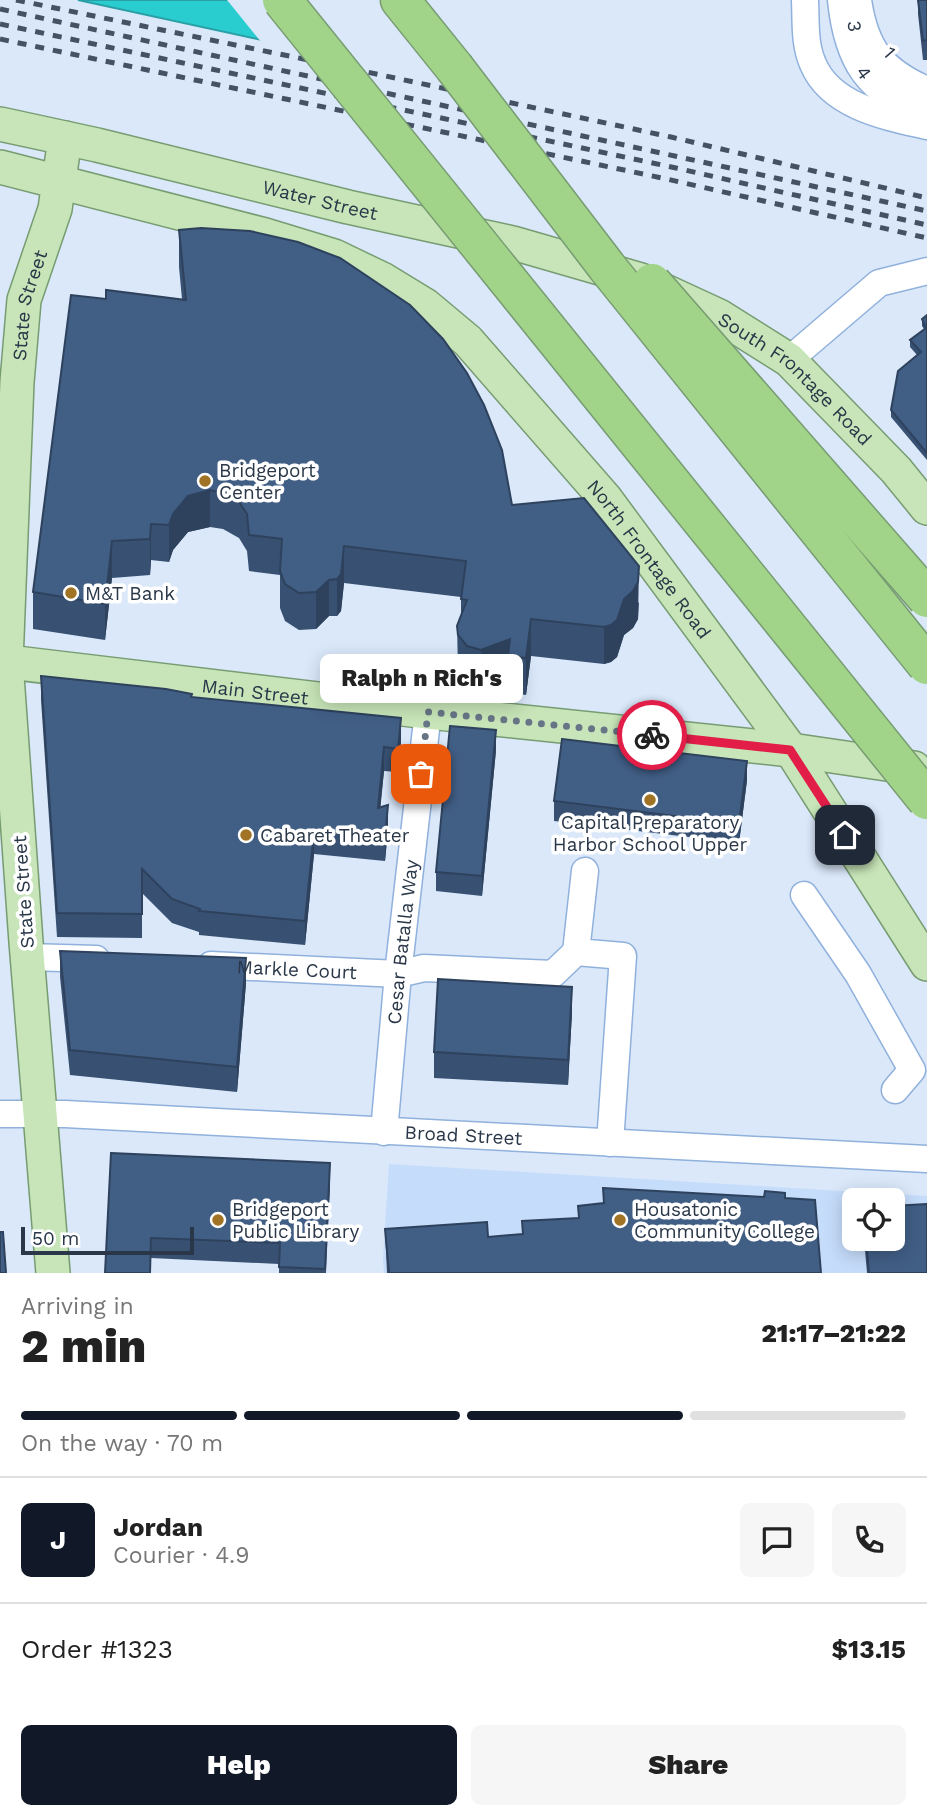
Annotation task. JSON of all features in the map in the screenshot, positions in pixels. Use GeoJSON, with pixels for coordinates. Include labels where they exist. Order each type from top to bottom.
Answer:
{"type":"FeatureCollection","features":[{"type":"Feature","properties":{"kind":"highway"},"geometry":{"type":"LineString","coordinates":[[282,0],[927,800]]}},
{"type":"Feature","properties":{"kind":"highway"},"geometry":{"type":"LineString","coordinates":[[400,0],[607,267],[927,666]]}},
{"type":"Feature","properties":{"kind":"highway"},"geometry":{"type":"LineString","coordinates":[[454,67],[586,207],[927,598]]}},
{"type":"Feature","properties":{"kind":"highway"},"geometry":{"type":"LineString","coordinates":[[885,748],[927,819]]}},
{"type":"Feature","properties":{"kind":"main road","name":"Water Street"},"geometry":{"type":"LineString","coordinates":[[0,124],[348,207],[513,243],[641,280]]}},
{"type":"Feature","properties":{"kind":"main road","name":"State Street"},"geometry":{"type":"LineString","coordinates":[[53,1273],[3,662],[9,383],[24,300],[55,209],[65,138]]}},
{"type":"Feature","properties":{"kind":"main road"},"geometry":{"type":"LineString","coordinates":[[0,167],[60,184]]}},
{"type":"Feature","properties":{"kind":"main road","name":"North Frontage Road"},"geometry":{"type":"LineString","coordinates":[[60,184],[334,256],[384,279],[425,305],[468,341],[605,498],[790,750],[927,964]]}},
{"type":"Feature","properties":{"kind":"main road","name":"South Frontage Road"},"geometry":{"type":"LineString","coordinates":[[641,280],[719,316],[789,360],[896,470],[927,508]]}},
{"type":"Feature","properties":{"kind":"main road","name":"Main Street"},"geometry":{"type":"LineString","coordinates":[[3,662],[428,712],[790,750],[927,770]]}},
{"type":"Feature","properties":{"kind":"street"},"geometry":{"type":"LineString","coordinates":[[805,0],[806,33],[813,65],[824,81],[840,96],[873,112],[927,126]]}},
{"type":"Feature","properties":{"kind":"street"},"geometry":{"type":"LineString","coordinates":[[853,4],[877,56],[900,76],[927,90]]}},
{"type":"Feature","properties":{"kind":"street","name":"1"},"geometry":{"type":"LineString","coordinates":[[853,4],[877,30],[885,50],[898,62],[927,79]]}},
{"type":"Feature","properties":{"kind":"street","name":"3"},"geometry":{"type":"LineString","coordinates":[[853,4],[855,34],[870,64],[901,90],[927,101]]}},
{"type":"Feature","properties":{"kind":"street","name":"4"},"geometry":{"type":"LineString","coordinates":[[853,4],[846,38],[856,63],[883,91],[905,105],[927,113]]}},
{"type":"Feature","properties":{"kind":"street"},"geometry":{"type":"LineString","coordinates":[[789,360],[880,283],[927,271]]}},
{"type":"Feature","properties":{"kind":"street","name":"Cesar Batalla Way"},"geometry":{"type":"LineString","coordinates":[[384,1132],[398,974],[428,712]]}},
{"type":"Feature","properties":{"kind":"street"},"geometry":{"type":"LineString","coordinates":[[585,872],[576,952],[623,956],[610,1143]]}},
{"type":"Feature","properties":{"kind":"street"},"geometry":{"type":"LineString","coordinates":[[804,895],[859,974],[912,1070],[895,1090]]}},
{"type":"Feature","properties":{"kind":"street","name":"Markle Court"},"geometry":{"type":"LineString","coordinates":[[190,964],[398,974],[424,968],[553,974],[576,952]]}},
{"type":"Feature","properties":{"kind":"street"},"geometry":{"type":"LineString","coordinates":[[28,957],[121,960]]}},
{"type":"Feature","properties":{"kind":"street","name":"Broad Street"},"geometry":{"type":"LineString","coordinates":[[0,1114],[40,1113],[927,1159]]}},
{"type":"Feature","properties":{"kind":"shaded area"},"geometry":{"type":"Polygon","coordinates":[[[78,0],[398,0],[271,42],[78,0]]]}},
{"type":"Feature","properties":{"kind":"shaded area","name":"Housatonic Community College"},"geometry":{"type":"Polygon","coordinates":[[[389,1164],[842,1191],[842,1251],[905,1251],[905,1195],[927,1196],[927,1273],[384,1273],[389,1164]]]}},
{"type":"Feature","properties":{"kind":"pier"},"geometry":{"type":"Polygon","coordinates":[[[227,0],[401,0],[399,3],[271,45],[262,43],[227,0]]]}},
{"type":"Feature","properties":{"kind":"building"},"geometry":{"type":"Polygon","coordinates":[[[918,0],[927,0],[927,40],[923,41],[918,0]]]}},
{"type":"Feature","properties":{"kind":"building"},"geometry":{"type":"Polygon","coordinates":[[[201,228],[250,231],[298,242],[340,258],[410,305],[443,339],[467,373],[484,405],[502,450],[512,505],[584,498],[639,566],[638,582],[624,599],[617,620],[604,627],[531,619],[526,658],[508,656],[510,639],[481,650],[467,646],[458,635],[457,626],[467,600],[461,599],[466,561],[344,546],[341,574],[337,579],[329,580],[316,592],[299,593],[285,584],[280,571],[282,539],[249,535],[247,514],[239,502],[223,493],[210,490],[188,496],[173,514],[169,525],[151,524],[150,539],[112,541],[105,604],[33,592],[71,295],[106,299],[106,290],[186,300],[179,230],[201,228]]]}},
{"type":"Feature","properties":{"kind":"building"},"geometry":{"type":"Polygon","coordinates":[[[927,315],[927,453],[891,410],[898,371],[921,352],[910,340],[926,328],[922,319],[927,315]]]}},
{"type":"Feature","properties":{"kind":"building"},"geometry":{"type":"Polygon","coordinates":[[[41,676],[166,689],[192,694],[191,697],[401,718],[398,749],[384,747],[378,808],[388,805],[385,837],[314,831],[305,921],[199,911],[200,909],[172,899],[142,869],[142,914],[57,913],[41,676]]]}},
{"type":"Feature","properties":{"kind":"building"},"geometry":{"type":"Polygon","coordinates":[[[450,726],[496,730],[482,876],[436,872],[450,726]]]}},
{"type":"Feature","properties":{"kind":"building","name":"Capital Preparatory Harbor School Upper"},"geometry":{"type":"Polygon","coordinates":[[[562,739],[747,761],[739,824],[554,801],[562,739]]]}},
{"type":"Feature","properties":{"kind":"building"},"geometry":{"type":"Polygon","coordinates":[[[60,951],[246,958],[237,1067],[70,1050],[60,951]]]}},
{"type":"Feature","properties":{"kind":"building"},"geometry":{"type":"Polygon","coordinates":[[[438,979],[572,987],[568,1060],[434,1052],[438,979]]]}},
{"type":"Feature","properties":{"kind":"building","name":"Bridgeport Public Library"},"geometry":{"type":"Polygon","coordinates":[[[111,1153],[330,1163],[325,1269],[279,1267],[280,1243],[151,1238],[150,1273],[105,1273],[111,1153]]]}},
{"type":"Feature","properties":{"kind":"building"},"geometry":{"type":"Polygon","coordinates":[[[603,1188],[764,1197],[765,1191],[785,1193],[785,1198],[815,1200],[821,1273],[389,1273],[385,1229],[487,1222],[488,1237],[523,1234],[522,1221],[579,1218],[578,1206],[604,1203],[603,1188]]]}},
{"type":"Feature","properties":{"kind":"building"},"geometry":{"type":"Polygon","coordinates":[[[927,1204],[927,1273],[869,1273],[867,1251],[905,1251],[905,1205],[927,1204]]]}},
{"type":"Feature","properties":{"kind":"building"},"geometry":{"type":"Polygon","coordinates":[[[0,1232],[3,1232],[6,1273],[0,1273],[0,1232]]]}},
{"type":"Feature","properties":{"kind":"railway"},"geometry":{"type":"LineString","coordinates":[[16,0],[671,137],[927,198]]}},
{"type":"Feature","properties":{"kind":"railway"},"geometry":{"type":"LineString","coordinates":[[0,9],[927,211]]}},
{"type":"Feature","properties":{"kind":"railway"},"geometry":{"type":"LineString","coordinates":[[0,24],[676,168],[927,225]]}},
{"type":"Feature","properties":{"kind":"railway"},"geometry":{"type":"LineString","coordinates":[[0,39],[662,178],[927,238]]}},
{"type":"Feature","properties":{"kind":"way so far"},"geometry":{"type":"LineString","coordinates":[[421,774],[428,712],[652,735]]}},
{"type":"Feature","properties":{"kind":"place","name":"Bridgeport Center"},"geometry":{"type":"Point","coordinates":[205,481]}},
{"type":"Feature","properties":{"kind":"place","name":"M&T Bank"},"geometry":{"type":"Point","coordinates":[71,593]}},
{"type":"Feature","properties":{"kind":"place","name":"Ralph n Rich's"},"geometry":{"type":"Point","coordinates":[421,774]}},
{"type":"Feature","properties":{"kind":"place","name":"Capital Preparatory Harbor School Upper"},"geometry":{"type":"Point","coordinates":[650,800]}},
{"type":"Feature","properties":{"kind":"place","name":"Cabaret Theater"},"geometry":{"type":"Point","coordinates":[246,835]}},
{"type":"Feature","properties":{"kind":"place","name":"Bridgeport Public Library"},"geometry":{"type":"Point","coordinates":[218,1220]}},
{"type":"Feature","properties":{"kind":"place","name":"Housatonic Community College"},"geometry":{"type":"Point","coordinates":[620,1220]}},
{"type":"Feature","properties":{"kind":"route"},"geometry":{"type":"LineString","coordinates":[[652,735],[790,750],[845,835]]}}]}
